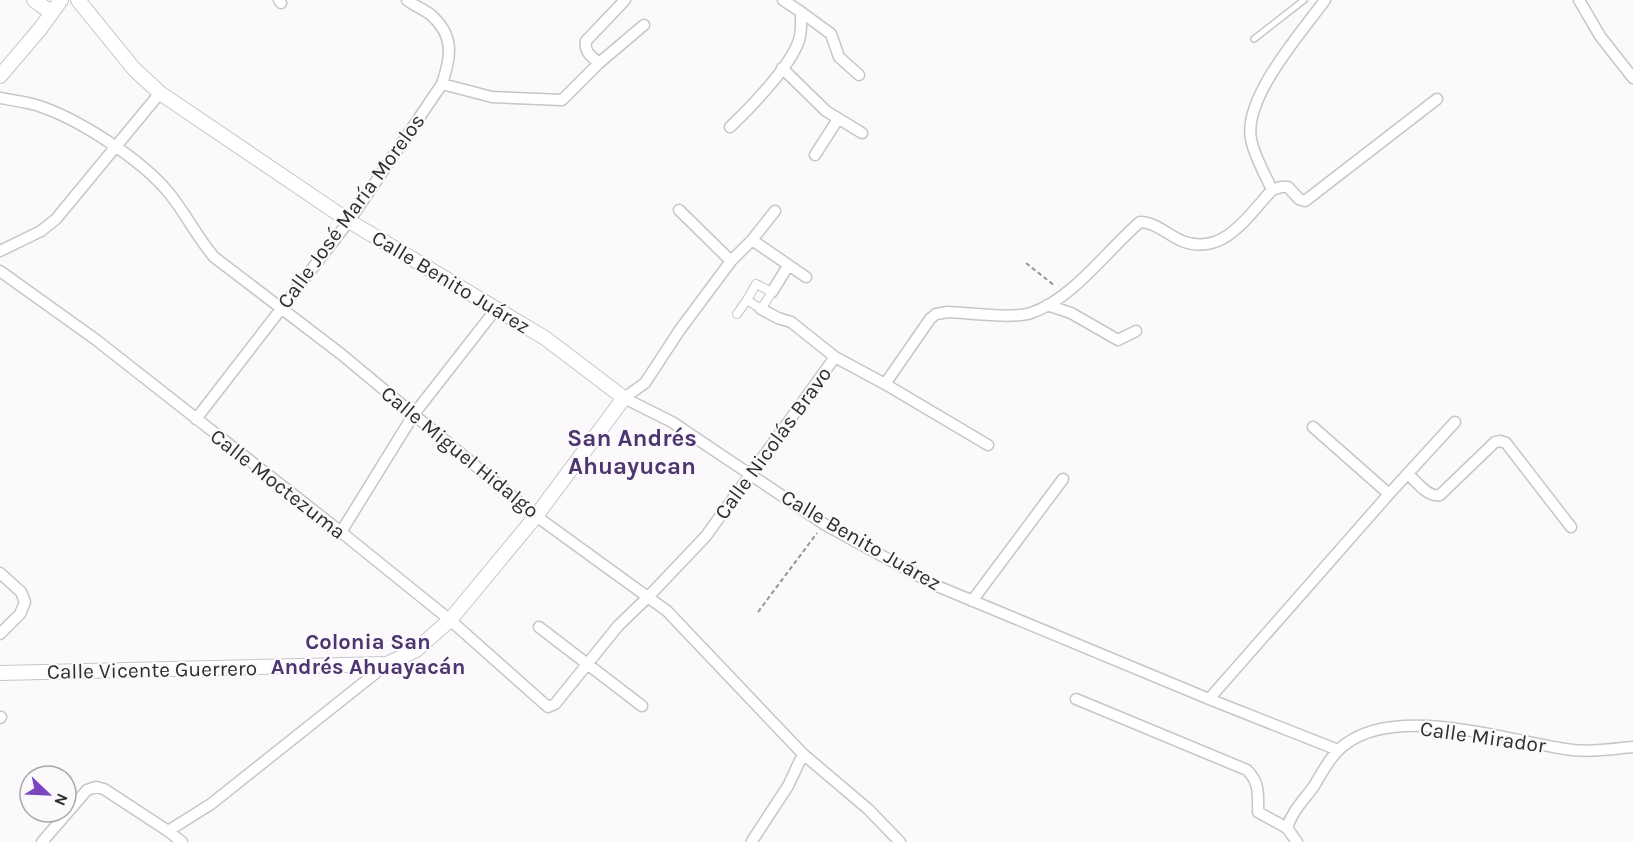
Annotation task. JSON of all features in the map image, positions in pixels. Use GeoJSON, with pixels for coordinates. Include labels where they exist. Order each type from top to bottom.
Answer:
{"type":"FeatureCollection","features":[{"type":"Feature","properties":{"kind":"street"},"geometry":{"type":"LineString","coordinates":[[34,0],[52,13]]}},
{"type":"Feature","properties":{"kind":"street"},"geometry":{"type":"LineString","coordinates":[[0,76],[61,0]]}},
{"type":"Feature","properties":{"kind":"street","name":"Calle Benito Juárez"},"geometry":{"type":"LineString","coordinates":[[78,0],[134,69],[160,93],[348,221],[545,338],[624,398],[672,422],[824,524],[938,586],[972,601],[1338,750]]}},
{"type":"Feature","properties":{"kind":"street","name":"Calle José María Morelos"},"geometry":{"type":"LineString","coordinates":[[196,420],[348,221],[442,84],[450,60],[451,50],[447,39],[440,25],[430,14],[407,0]]}},
{"type":"Feature","properties":{"kind":"street"},"geometry":{"type":"LineString","coordinates":[[600,63],[588,53],[585,47],[586,41],[625,0]]}},
{"type":"Feature","properties":{"kind":"street"},"geometry":{"type":"LineString","coordinates":[[783,0],[831,34],[839,57],[859,75]]}},
{"type":"Feature","properties":{"kind":"street"},"geometry":{"type":"LineString","coordinates":[[1272,190],[1251,141],[1249,122],[1261,91],[1325,0]]}},
{"type":"Feature","properties":{"kind":"street"},"geometry":{"type":"LineString","coordinates":[[1580,0],[1600,36],[1633,78]]}},
{"type":"Feature","properties":{"kind":"street"},"geometry":{"type":"LineString","coordinates":[[730,127],[747,111],[782,68],[799,42],[802,29],[801,12]]}},
{"type":"Feature","properties":{"kind":"street"},"geometry":{"type":"LineString","coordinates":[[442,84],[492,97],[562,100],[600,63],[644,26]]}},
{"type":"Feature","properties":{"kind":"street"},"geometry":{"type":"LineString","coordinates":[[782,68],[826,111],[862,133]]}},
{"type":"Feature","properties":{"kind":"street"},"geometry":{"type":"LineString","coordinates":[[0,251],[41,231],[56,219],[160,93]]}},
{"type":"Feature","properties":{"kind":"street","name":"Calle Miguel Hidalgo"},"geometry":{"type":"LineString","coordinates":[[0,98],[38,106],[77,123],[117,147],[168,191],[198,239],[214,257],[414,414],[536,516],[649,597],[678,621],[803,754],[868,809],[900,842]]}},
{"type":"Feature","properties":{"kind":"street"},"geometry":{"type":"LineString","coordinates":[[885,384],[930,319],[936,314],[948,312],[1029,313],[1047,305],[1099,263],[1140,222],[1147,222],[1182,241],[1200,246],[1215,244],[1230,235],[1272,190],[1288,187],[1299,199],[1305,201],[1437,99]]}},
{"type":"Feature","properties":{"kind":"street"},"geometry":{"type":"LineString","coordinates":[[815,155],[838,119]]}},
{"type":"Feature","properties":{"kind":"street"},"geometry":{"type":"LineString","coordinates":[[679,210],[731,261]]}},
{"type":"Feature","properties":{"kind":"street","name":"Calle Vicente Guerrero"},"geometry":{"type":"LineString","coordinates":[[0,673],[387,664],[416,650],[450,620],[536,516],[624,398],[645,383],[679,331],[731,261],[776,211]]}},
{"type":"Feature","properties":{"kind":"street"},"geometry":{"type":"LineString","coordinates":[[752,240],[806,277]]}},
{"type":"Feature","properties":{"kind":"street"},"geometry":{"type":"LineString","coordinates":[[761,309],[788,266]]}},
{"type":"Feature","properties":{"kind":"street","name":"Calle Moctezuma"},"geometry":{"type":"LineString","coordinates":[[0,271],[95,339],[341,532],[450,620],[548,707]]}},
{"type":"Feature","properties":{"kind":"street"},"geometry":{"type":"LineString","coordinates":[[737,314],[756,284],[772,292]]}},
{"type":"Feature","properties":{"kind":"street"},"geometry":{"type":"LineString","coordinates":[[747,300],[778,318],[791,322],[835,357]]}},
{"type":"Feature","properties":{"kind":"street"},"geometry":{"type":"LineString","coordinates":[[1047,305],[1071,313],[1118,340],[1136,331]]}},
{"type":"Feature","properties":{"kind":"street"},"geometry":{"type":"LineString","coordinates":[[341,532],[414,414],[496,309]]}},
{"type":"Feature","properties":{"kind":"street","name":"Calle Nicolás Bravo"},"geometry":{"type":"LineString","coordinates":[[548,707],[555,704],[618,626],[649,597],[706,536],[835,357],[988,445]]}},
{"type":"Feature","properties":{"kind":"street"},"geometry":{"type":"LineString","coordinates":[[1209,699],[1455,422]]}},
{"type":"Feature","properties":{"kind":"street"},"geometry":{"type":"LineString","coordinates":[[1313,427],[1389,494]]}},
{"type":"Feature","properties":{"kind":"street"},"geometry":{"type":"LineString","coordinates":[[1408,474],[1430,494],[1440,495],[1495,442],[1500,441],[1506,443],[1571,527]]}},
{"type":"Feature","properties":{"kind":"street"},"geometry":{"type":"LineString","coordinates":[[972,601],[1063,479]]}},
{"type":"Feature","properties":{"kind":"street"},"geometry":{"type":"LineString","coordinates":[[0,573],[21,592],[25,602],[20,614],[0,634]]}},
{"type":"Feature","properties":{"kind":"street"},"geometry":{"type":"LineString","coordinates":[[538,627],[642,706]]}},
{"type":"Feature","properties":{"kind":"street"},"geometry":{"type":"LineString","coordinates":[[168,831],[212,804],[387,664]]}},
{"type":"Feature","properties":{"kind":"street"},"geometry":{"type":"LineString","coordinates":[[1076,699],[1247,770],[1255,778],[1259,790],[1258,812],[1287,828],[1297,842]]}},
{"type":"Feature","properties":{"kind":"street","name":"Calle Mirador"},"geometry":{"type":"LineString","coordinates":[[1338,750],[1364,733],[1382,728],[1405,726],[1475,732],[1568,750],[1633,747]]}},
{"type":"Feature","properties":{"kind":"street"},"geometry":{"type":"LineString","coordinates":[[1287,828],[1291,815],[1338,750]]}},
{"type":"Feature","properties":{"kind":"street"},"geometry":{"type":"LineString","coordinates":[[752,841],[788,786],[803,754]]}},
{"type":"Feature","properties":{"kind":"street"},"geometry":{"type":"LineString","coordinates":[[42,842],[87,790],[96,787],[104,789],[182,842]]}},
{"type":"Feature","properties":{"kind":"lane"},"geometry":{"type":"LineString","coordinates":[[1254,39],[1304,0]]}},
{"type":"Feature","properties":{"kind":"path"},"geometry":{"type":"LineString","coordinates":[[1026,263],[1064,293]]}},
{"type":"Feature","properties":{"kind":"path"},"geometry":{"type":"LineString","coordinates":[[758,612],[824,524]]}},
{"type":"Feature","properties":{"kind":"district","name":"San Andrés Ahuayucan"},"geometry":{"type":"Point","coordinates":[632,452]}},
{"type":"Feature","properties":{"kind":"district","name":"Colonia San Andrés Ahuayacán"},"geometry":{"type":"Point","coordinates":[368,654]}}]}
